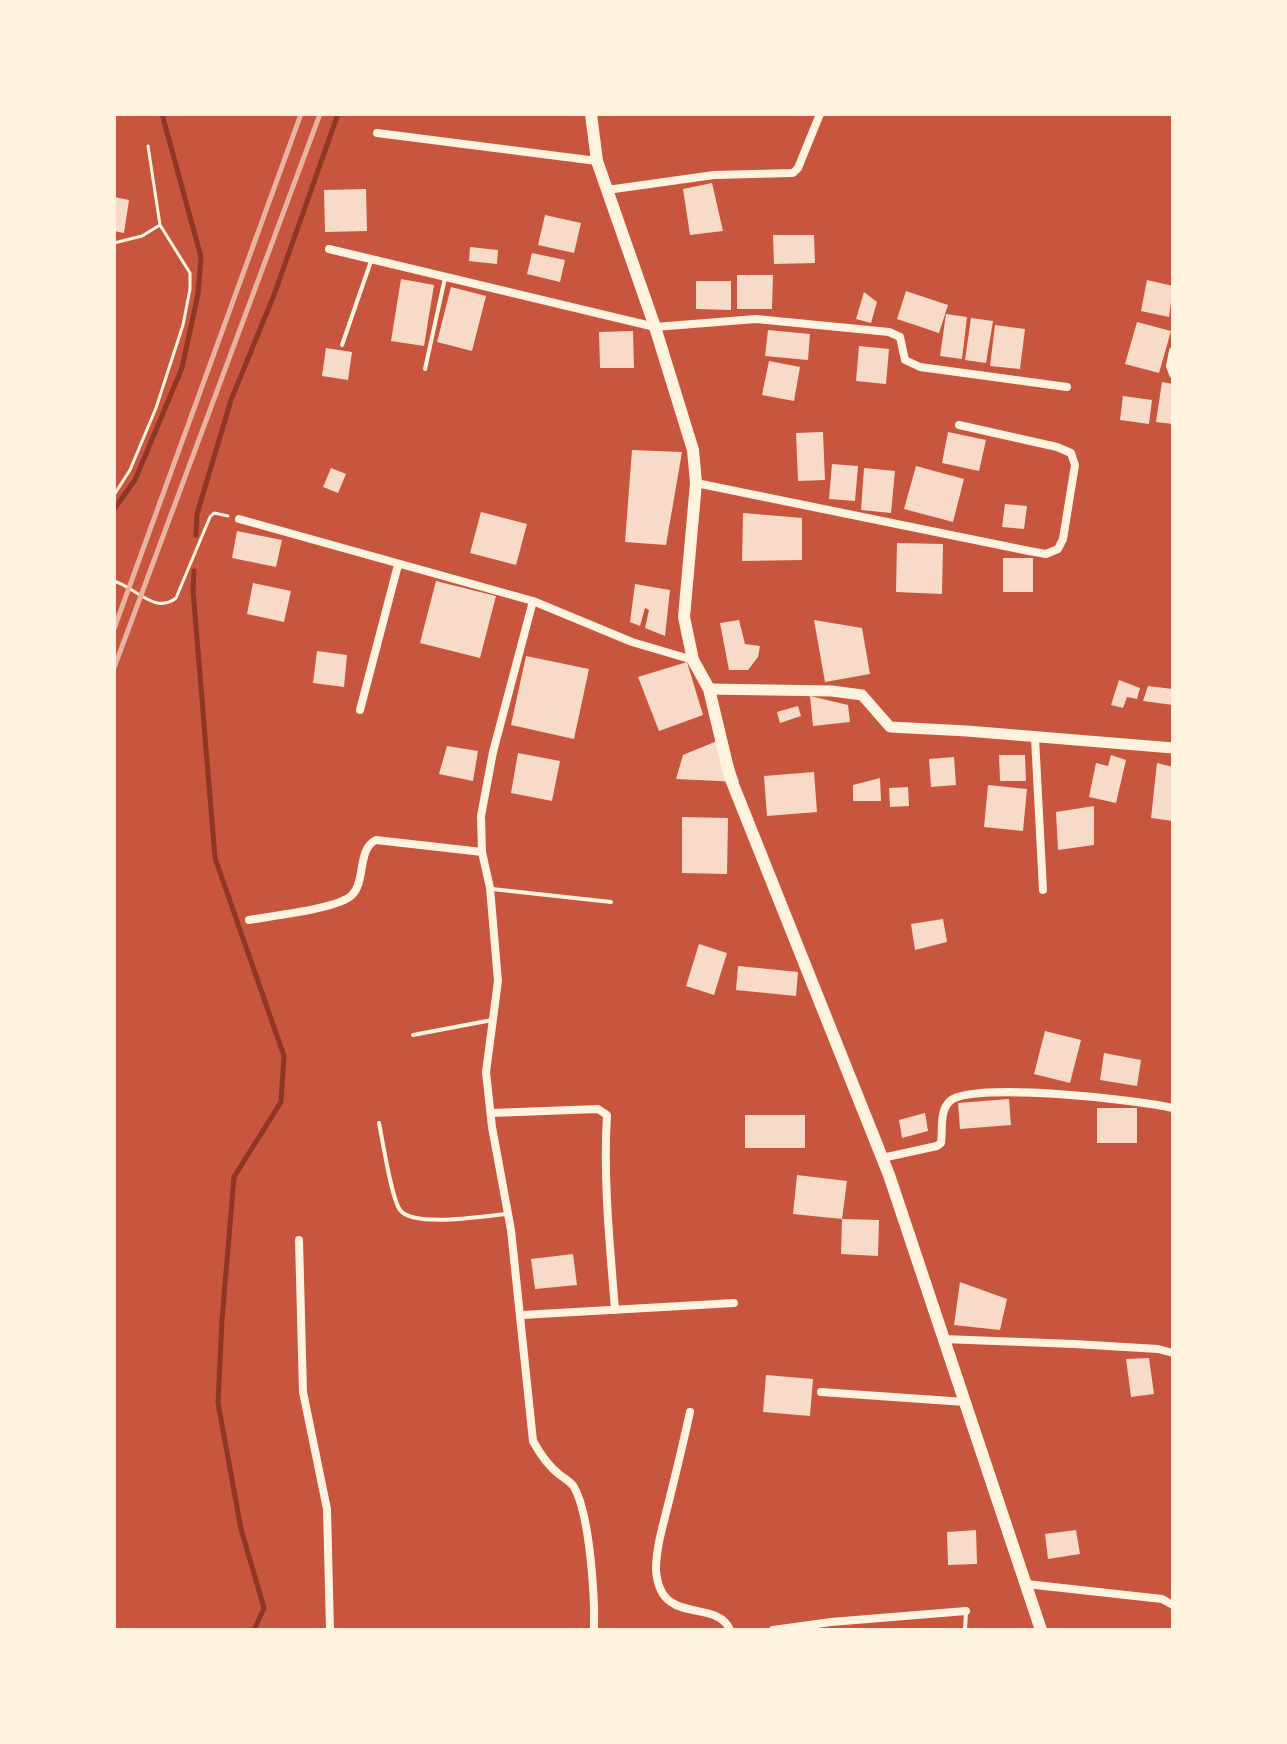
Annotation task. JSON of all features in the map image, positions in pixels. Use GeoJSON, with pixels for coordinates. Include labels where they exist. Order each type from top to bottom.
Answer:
{"type":"FeatureCollection","features":[{"type":"Feature","properties":{"kind":"main road"},"geometry":{"type":"LineString","coordinates":[[591,114],[597,161],[655,327],[693,450],[696,483],[684,617],[693,660],[709,689],[730,777],[882,1158],[1041,1630]]}},
{"type":"Feature","properties":{"kind":"street"},"geometry":{"type":"LineString","coordinates":[[607,190],[714,175],[793,173],[798,168],[820,114]]}},
{"type":"Feature","properties":{"kind":"street"},"geometry":{"type":"LineString","coordinates":[[377,133],[597,161]]}},
{"type":"Feature","properties":{"kind":"street"},"geometry":{"type":"LineString","coordinates":[[329,249],[655,327],[756,319],[889,332],[900,337],[905,360],[920,367],[1067,387]]}},
{"type":"Feature","properties":{"kind":"street"},"geometry":{"type":"LineString","coordinates":[[1173,351],[1170,366],[1173,374]]}},
{"type":"Feature","properties":{"kind":"street"},"geometry":{"type":"LineString","coordinates":[[696,483],[1029,551],[1046,554],[1058,549],[1063,539],[1075,465],[1071,453],[1057,447],[959,425]]}},
{"type":"Feature","properties":{"kind":"street"},"geometry":{"type":"LineString","coordinates":[[239,519],[533,601],[632,642],[693,660]]}},
{"type":"Feature","properties":{"kind":"street"},"geometry":{"type":"LineString","coordinates":[[360,710],[398,565]]}},
{"type":"Feature","properties":{"kind":"street"},"geometry":{"type":"LineString","coordinates":[[533,601],[493,752],[481,816],[482,852],[490,888],[498,981],[486,1072],[522,1315],[533,1441],[539,1454],[574,1485],[590,1560],[595,1600],[594,1630]]}},
{"type":"Feature","properties":{"kind":"street"},"geometry":{"type":"LineString","coordinates":[[709,689],[862,695],[890,727],[1173,748]]}},
{"type":"Feature","properties":{"kind":"street"},"geometry":{"type":"LineString","coordinates":[[1035,738],[1043,890]]}},
{"type":"Feature","properties":{"kind":"street"},"geometry":{"type":"LineString","coordinates":[[249,920],[335,904],[349,898],[359,884],[370,842],[376,840],[482,852]]}},
{"type":"Feature","properties":{"kind":"street"},"geometry":{"type":"LineString","coordinates":[[882,1158],[941,1143],[946,1105],[952,1099],[963,1096],[1071,1094],[1173,1108]]}},
{"type":"Feature","properties":{"kind":"street"},"geometry":{"type":"LineString","coordinates":[[491,1113],[598,1109],[607,1115],[604,1142],[606,1198],[615,1310]]}},
{"type":"Feature","properties":{"kind":"street"},"geometry":{"type":"LineString","coordinates":[[299,1240],[303,1392],[327,1509],[330,1630]]}},
{"type":"Feature","properties":{"kind":"street"},"geometry":{"type":"LineString","coordinates":[[522,1315],[734,1303]]}},
{"type":"Feature","properties":{"kind":"street"},"geometry":{"type":"LineString","coordinates":[[943,1339],[1102,1346],[1173,1353]]}},
{"type":"Feature","properties":{"kind":"street"},"geometry":{"type":"LineString","coordinates":[[821,1392],[965,1402]]}},
{"type":"Feature","properties":{"kind":"street"},"geometry":{"type":"LineString","coordinates":[[690,1412],[658,1544],[658,1585],[676,1606],[716,1616],[727,1623],[730,1630]]}},
{"type":"Feature","properties":{"kind":"street"},"geometry":{"type":"LineString","coordinates":[[1026,1584],[1162,1599],[1173,1605]]}},
{"type":"Feature","properties":{"kind":"street"},"geometry":{"type":"LineString","coordinates":[[773,1630],[966,1611]]}},
{"type":"Feature","properties":{"kind":"lane"},"geometry":{"type":"LineString","coordinates":[[342,345],[372,259]]}},
{"type":"Feature","properties":{"kind":"lane"},"geometry":{"type":"LineString","coordinates":[[425,369],[445,276]]}},
{"type":"Feature","properties":{"kind":"lane"},"geometry":{"type":"LineString","coordinates":[[490,888],[611,902]]}},
{"type":"Feature","properties":{"kind":"lane"},"geometry":{"type":"LineString","coordinates":[[413,1035],[494,1020]]}},
{"type":"Feature","properties":{"kind":"lane"},"geometry":{"type":"LineString","coordinates":[[379,1123],[397,1204],[407,1216],[422,1220],[508,1214]]}},
{"type":"Feature","properties":{"kind":"lane"},"geometry":{"type":"LineString","coordinates":[[965,1630],[966,1611]]}},
{"type":"Feature","properties":{"kind":"path"},"geometry":{"type":"LineString","coordinates":[[114,495],[130,470],[156,408],[183,325],[190,289],[190,273],[160,225],[148,146]]}},
{"type":"Feature","properties":{"kind":"path"},"geometry":{"type":"LineString","coordinates":[[114,243],[142,236],[160,225]]}},
{"type":"Feature","properties":{"kind":"path"},"geometry":{"type":"LineString","coordinates":[[114,581],[151,602],[168,603],[176,598],[212,514],[239,519]]}},
{"type":"Feature","properties":{"kind":"building"},"geometry":{"type":"Polygon","coordinates":[[[712,183],[723,231],[690,235],[683,189],[712,183]]]}},
{"type":"Feature","properties":{"kind":"building"},"geometry":{"type":"Polygon","coordinates":[[[366,189],[367,231],[325,232],[324,190],[366,189]]]}},
{"type":"Feature","properties":{"kind":"building"},"geometry":{"type":"Polygon","coordinates":[[[114,197],[129,200],[124,233],[114,231],[114,197]]]}},
{"type":"Feature","properties":{"kind":"building"},"geometry":{"type":"Polygon","coordinates":[[[545,215],[581,223],[574,253],[538,245],[545,215]]]}},
{"type":"Feature","properties":{"kind":"building"},"geometry":{"type":"Polygon","coordinates":[[[773,235],[814,235],[815,263],[774,264],[773,235]]]}},
{"type":"Feature","properties":{"kind":"building"},"geometry":{"type":"Polygon","coordinates":[[[470,247],[498,250],[497,264],[469,261],[470,247]]]}},
{"type":"Feature","properties":{"kind":"building"},"geometry":{"type":"Polygon","coordinates":[[[532,253],[565,260],[560,282],[527,274],[532,253]]]}},
{"type":"Feature","properties":{"kind":"building"},"geometry":{"type":"Polygon","coordinates":[[[737,275],[773,275],[772,309],[737,309],[737,275]]]}},
{"type":"Feature","properties":{"kind":"building"},"geometry":{"type":"Polygon","coordinates":[[[401,279],[434,285],[424,346],[391,341],[401,279]]]}},
{"type":"Feature","properties":{"kind":"building"},"geometry":{"type":"Polygon","coordinates":[[[1147,280],[1173,286],[1169,317],[1141,311],[1147,280]]]}},
{"type":"Feature","properties":{"kind":"building"},"geometry":{"type":"Polygon","coordinates":[[[696,281],[731,281],[731,310],[696,309],[696,281]]]}},
{"type":"Feature","properties":{"kind":"building"},"geometry":{"type":"Polygon","coordinates":[[[451,287],[486,296],[472,351],[437,342],[451,287]]]}},
{"type":"Feature","properties":{"kind":"building"},"geometry":{"type":"Polygon","coordinates":[[[906,291],[948,305],[939,333],[897,319],[906,291]]]}},
{"type":"Feature","properties":{"kind":"building"},"geometry":{"type":"Polygon","coordinates":[[[864,292],[877,302],[871,323],[856,319],[864,292]]]}},
{"type":"Feature","properties":{"kind":"building"},"geometry":{"type":"Polygon","coordinates":[[[946,314],[967,317],[962,359],[940,356],[946,314]]]}},
{"type":"Feature","properties":{"kind":"building"},"geometry":{"type":"Polygon","coordinates":[[[971,318],[993,321],[986,363],[965,360],[971,318]]]}},
{"type":"Feature","properties":{"kind":"building"},"geometry":{"type":"Polygon","coordinates":[[[1137,322],[1171,331],[1159,373],[1125,364],[1137,322]]]}},
{"type":"Feature","properties":{"kind":"building"},"geometry":{"type":"Polygon","coordinates":[[[995,325],[1025,329],[1020,369],[990,366],[995,325]]]}},
{"type":"Feature","properties":{"kind":"building"},"geometry":{"type":"Polygon","coordinates":[[[768,330],[810,334],[808,360],[765,356],[768,330]]]}},
{"type":"Feature","properties":{"kind":"building"},"geometry":{"type":"Polygon","coordinates":[[[633,331],[634,368],[600,368],[599,332],[633,331]]]}},
{"type":"Feature","properties":{"kind":"building"},"geometry":{"type":"Polygon","coordinates":[[[859,346],[889,349],[886,384],[856,381],[859,346]]]}},
{"type":"Feature","properties":{"kind":"building"},"geometry":{"type":"Polygon","coordinates":[[[326,348],[352,352],[348,380],[322,376],[326,348]]]}},
{"type":"Feature","properties":{"kind":"building"},"geometry":{"type":"Polygon","coordinates":[[[769,361],[800,367],[794,401],[762,395],[769,361]]]}},
{"type":"Feature","properties":{"kind":"building"},"geometry":{"type":"Polygon","coordinates":[[[1162,382],[1173,384],[1173,424],[1156,422],[1162,382]]]}},
{"type":"Feature","properties":{"kind":"building"},"geometry":{"type":"Polygon","coordinates":[[[1123,396],[1152,400],[1149,424],[1120,420],[1123,396]]]}},
{"type":"Feature","properties":{"kind":"building"},"geometry":{"type":"Polygon","coordinates":[[[823,432],[825,480],[798,481],[796,433],[823,432]]]}},
{"type":"Feature","properties":{"kind":"building"},"geometry":{"type":"Polygon","coordinates":[[[948,432],[986,440],[979,471],[942,463],[948,432]]]}},
{"type":"Feature","properties":{"kind":"building"},"geometry":{"type":"Polygon","coordinates":[[[632,450],[682,452],[666,545],[625,542],[632,450]]]}},
{"type":"Feature","properties":{"kind":"building"},"geometry":{"type":"Polygon","coordinates":[[[832,464],[858,466],[855,501],[829,499],[832,464]]]}},
{"type":"Feature","properties":{"kind":"building"},"geometry":{"type":"Polygon","coordinates":[[[916,466],[964,479],[953,522],[904,509],[916,466]]]}},
{"type":"Feature","properties":{"kind":"building"},"geometry":{"type":"Polygon","coordinates":[[[331,468],[346,474],[338,493],[323,487],[331,468]]]}},
{"type":"Feature","properties":{"kind":"building"},"geometry":{"type":"Polygon","coordinates":[[[864,468],[895,471],[891,513],[861,510],[864,468]]]}},
{"type":"Feature","properties":{"kind":"building"},"geometry":{"type":"Polygon","coordinates":[[[1005,504],[1027,506],[1024,529],[1002,527],[1005,504]]]}},
{"type":"Feature","properties":{"kind":"building"},"geometry":{"type":"Polygon","coordinates":[[[481,512],[527,524],[516,565],[470,553],[481,512]]]}},
{"type":"Feature","properties":{"kind":"building"},"geometry":{"type":"Polygon","coordinates":[[[743,513],[802,518],[802,560],[742,561],[743,513]]]}},
{"type":"Feature","properties":{"kind":"building"},"geometry":{"type":"Polygon","coordinates":[[[237,531],[282,540],[276,567],[232,558],[237,531]]]}},
{"type":"Feature","properties":{"kind":"building"},"geometry":{"type":"Polygon","coordinates":[[[897,543],[943,544],[942,594],[896,592],[897,543]]]}},
{"type":"Feature","properties":{"kind":"building"},"geometry":{"type":"Polygon","coordinates":[[[1003,558],[1033,558],[1033,592],[1003,592],[1003,558]]]}},
{"type":"Feature","properties":{"kind":"building"},"geometry":{"type":"Polygon","coordinates":[[[436,581],[496,596],[480,658],[420,643],[436,581]]]}},
{"type":"Feature","properties":{"kind":"building"},"geometry":{"type":"Polygon","coordinates":[[[253,583],[291,591],[284,622],[247,614],[253,583]]]}},
{"type":"Feature","properties":{"kind":"building"},"geometry":{"type":"Polygon","coordinates":[[[635,584],[670,590],[665,636],[645,628],[649,610],[645,608],[640,626],[630,622],[635,584]]]}},
{"type":"Feature","properties":{"kind":"building"},"geometry":{"type":"Polygon","coordinates":[[[739,620],[745,644],[760,646],[758,657],[748,670],[729,670],[720,623],[739,620]]]}},
{"type":"Feature","properties":{"kind":"building"},"geometry":{"type":"Polygon","coordinates":[[[814,620],[862,628],[870,674],[825,682],[814,620]]]}},
{"type":"Feature","properties":{"kind":"building"},"geometry":{"type":"Polygon","coordinates":[[[317,651],[347,655],[344,687],[313,683],[317,651]]]}},
{"type":"Feature","properties":{"kind":"building"},"geometry":{"type":"Polygon","coordinates":[[[526,656],[589,669],[574,739],[511,725],[526,656]]]}},
{"type":"Feature","properties":{"kind":"building"},"geometry":{"type":"Polygon","coordinates":[[[687,662],[703,715],[659,731],[638,677],[687,662]]]}},
{"type":"Feature","properties":{"kind":"building"},"geometry":{"type":"Polygon","coordinates":[[[1119,680],[1140,688],[1137,699],[1127,697],[1123,708],[1111,705],[1119,680]]]}},
{"type":"Feature","properties":{"kind":"building"},"geometry":{"type":"Polygon","coordinates":[[[1148,686],[1173,689],[1173,705],[1143,701],[1148,686]]]}},
{"type":"Feature","properties":{"kind":"building"},"geometry":{"type":"Polygon","coordinates":[[[810,696],[848,705],[850,722],[813,726],[810,696]]]}},
{"type":"Feature","properties":{"kind":"building"},"geometry":{"type":"Polygon","coordinates":[[[798,706],[801,716],[780,723],[777,712],[798,706]]]}},
{"type":"Feature","properties":{"kind":"building"},"geometry":{"type":"Polygon","coordinates":[[[724,738],[739,782],[676,779],[683,755],[724,738]]]}},
{"type":"Feature","properties":{"kind":"building"},"geometry":{"type":"Polygon","coordinates":[[[447,746],[478,751],[473,781],[439,774],[447,746]]]}},
{"type":"Feature","properties":{"kind":"building"},"geometry":{"type":"Polygon","coordinates":[[[518,753],[560,761],[552,801],[511,793],[518,753]]]}},
{"type":"Feature","properties":{"kind":"building"},"geometry":{"type":"Polygon","coordinates":[[[999,755],[1025,755],[1026,781],[1000,781],[999,755]]]}},
{"type":"Feature","properties":{"kind":"building"},"geometry":{"type":"Polygon","coordinates":[[[1111,755],[1126,760],[1116,803],[1089,797],[1096,763],[1108,766],[1111,755]]]}},
{"type":"Feature","properties":{"kind":"building"},"geometry":{"type":"Polygon","coordinates":[[[954,757],[956,785],[931,787],[929,759],[954,757]]]}},
{"type":"Feature","properties":{"kind":"building"},"geometry":{"type":"Polygon","coordinates":[[[1157,763],[1173,767],[1173,821],[1151,818],[1157,763]]]}},
{"type":"Feature","properties":{"kind":"building"},"geometry":{"type":"Polygon","coordinates":[[[814,772],[817,812],[767,816],[764,776],[814,772]]]}},
{"type":"Feature","properties":{"kind":"building"},"geometry":{"type":"Polygon","coordinates":[[[880,778],[881,801],[853,801],[853,785],[880,778]]]}},
{"type":"Feature","properties":{"kind":"building"},"geometry":{"type":"Polygon","coordinates":[[[988,785],[1027,789],[1023,831],[984,827],[988,785]]]}},
{"type":"Feature","properties":{"kind":"building"},"geometry":{"type":"Polygon","coordinates":[[[908,787],[909,806],[890,807],[889,788],[908,787]]]}},
{"type":"Feature","properties":{"kind":"building"},"geometry":{"type":"Polygon","coordinates":[[[1094,806],[1094,845],[1058,850],[1056,812],[1094,806]]]}},
{"type":"Feature","properties":{"kind":"building"},"geometry":{"type":"Polygon","coordinates":[[[682,817],[728,818],[727,874],[682,873],[682,817]]]}},
{"type":"Feature","properties":{"kind":"building"},"geometry":{"type":"Polygon","coordinates":[[[943,919],[947,942],[915,950],[911,924],[943,919]]]}},
{"type":"Feature","properties":{"kind":"building"},"geometry":{"type":"Polygon","coordinates":[[[699,944],[727,953],[714,995],[686,986],[699,944]]]}},
{"type":"Feature","properties":{"kind":"building"},"geometry":{"type":"Polygon","coordinates":[[[738,966],[798,972],[796,996],[736,990],[738,966]]]}},
{"type":"Feature","properties":{"kind":"building"},"geometry":{"type":"Polygon","coordinates":[[[1045,1031],[1081,1040],[1070,1083],[1034,1074],[1045,1031]]]}},
{"type":"Feature","properties":{"kind":"building"},"geometry":{"type":"Polygon","coordinates":[[[1104,1053],[1141,1060],[1137,1086],[1100,1080],[1104,1053]]]}},
{"type":"Feature","properties":{"kind":"building"},"geometry":{"type":"Polygon","coordinates":[[[1009,1099],[1011,1125],[960,1129],[958,1103],[1009,1099]]]}},
{"type":"Feature","properties":{"kind":"building"},"geometry":{"type":"Polygon","coordinates":[[[1097,1108],[1137,1108],[1137,1143],[1097,1143],[1097,1108]]]}},
{"type":"Feature","properties":{"kind":"building"},"geometry":{"type":"Polygon","coordinates":[[[925,1113],[928,1131],[902,1138],[899,1120],[925,1113]]]}},
{"type":"Feature","properties":{"kind":"building"},"geometry":{"type":"Polygon","coordinates":[[[745,1115],[805,1115],[805,1148],[745,1148],[745,1115]]]}},
{"type":"Feature","properties":{"kind":"building"},"geometry":{"type":"Polygon","coordinates":[[[797,1175],[847,1181],[842,1219],[793,1214],[797,1175]]]}},
{"type":"Feature","properties":{"kind":"building"},"geometry":{"type":"Polygon","coordinates":[[[842,1219],[879,1220],[878,1256],[841,1254],[842,1219]]]}},
{"type":"Feature","properties":{"kind":"building"},"geometry":{"type":"Polygon","coordinates":[[[573,1254],[577,1285],[535,1289],[531,1259],[573,1254]]]}},
{"type":"Feature","properties":{"kind":"building"},"geometry":{"type":"Polygon","coordinates":[[[960,1282],[1007,1299],[1000,1330],[954,1325],[960,1282]]]}},
{"type":"Feature","properties":{"kind":"building"},"geometry":{"type":"Polygon","coordinates":[[[1149,1358],[1154,1394],[1131,1397],[1126,1359],[1149,1358]]]}},
{"type":"Feature","properties":{"kind":"building"},"geometry":{"type":"Polygon","coordinates":[[[766,1375],[813,1379],[810,1416],[763,1412],[766,1375]]]}},
{"type":"Feature","properties":{"kind":"building"},"geometry":{"type":"Polygon","coordinates":[[[976,1530],[977,1564],[948,1565],[947,1532],[976,1530]]]}},
{"type":"Feature","properties":{"kind":"building"},"geometry":{"type":"Polygon","coordinates":[[[1076,1530],[1080,1554],[1048,1559],[1045,1534],[1076,1530]]]}},
{"type":"Feature","properties":{"kind":"waterway"},"geometry":{"type":"LineString","coordinates":[[114,509],[135,480],[182,368],[198,294],[201,257],[162,114]]}},
{"type":"Feature","properties":{"kind":"waterway"},"geometry":{"type":"LineString","coordinates":[[196,535],[197,514],[231,400],[274,295],[338,114]]}},
{"type":"Feature","properties":{"kind":"waterway"},"geometry":{"type":"LineString","coordinates":[[194,571],[215,858],[284,1056],[281,1102],[234,1177],[222,1320],[218,1403],[241,1529],[264,1608],[254,1630]]}},
{"type":"Feature","properties":{"kind":"railway"},"geometry":{"type":"LineString","coordinates":[[114,629],[301,114]]}},
{"type":"Feature","properties":{"kind":"railway"},"geometry":{"type":"LineString","coordinates":[[114,668],[320,114]]}}]}
